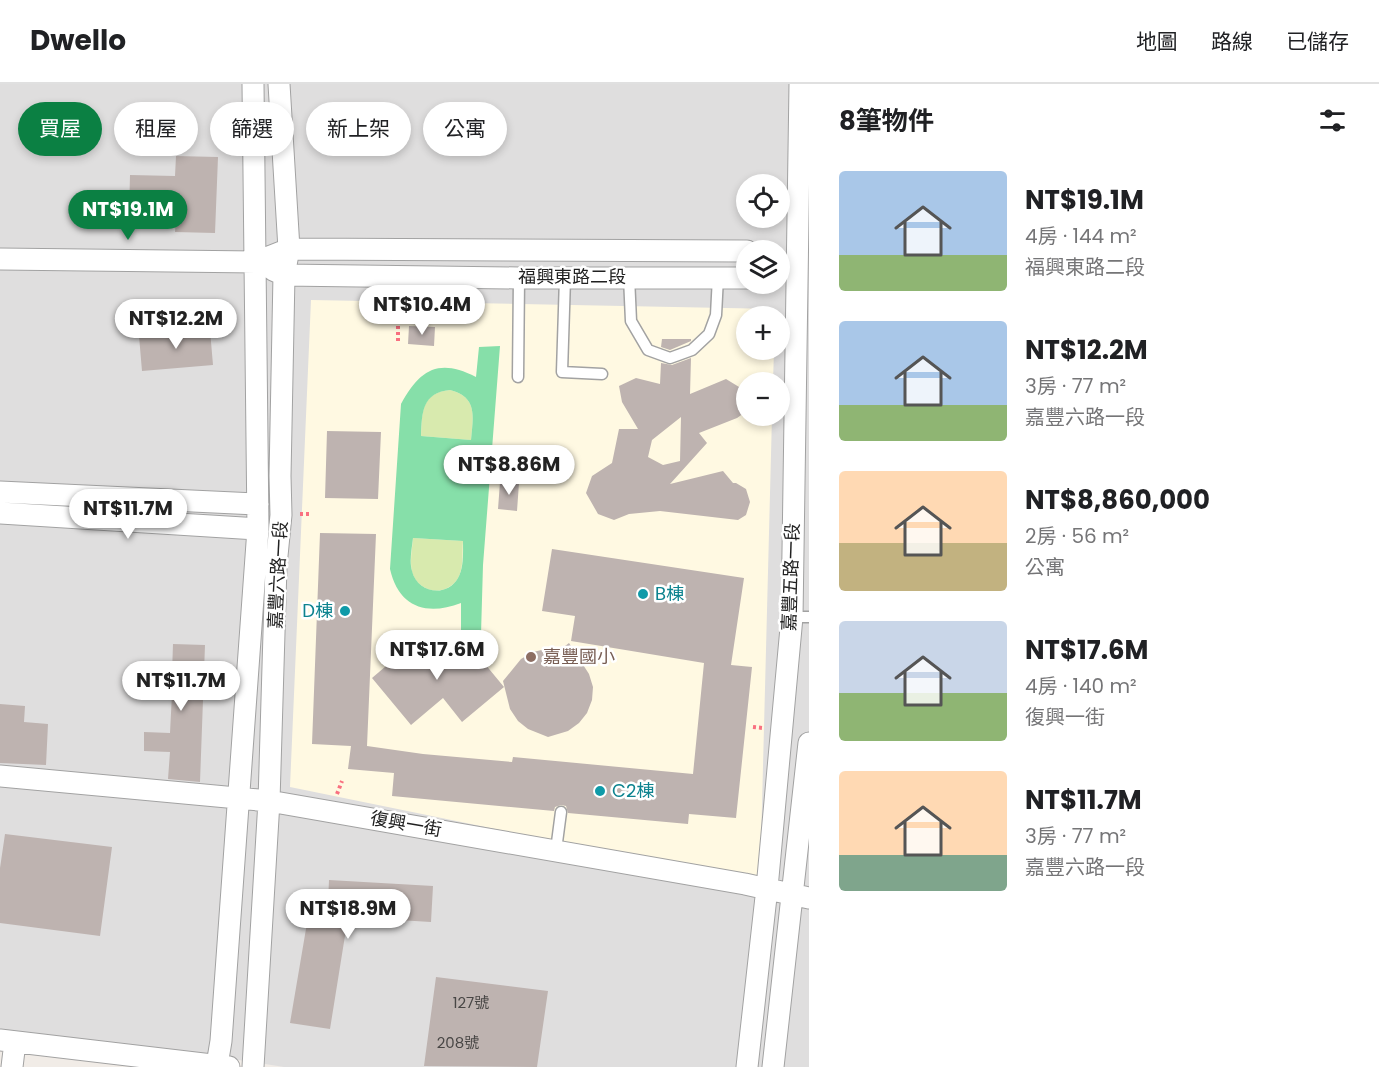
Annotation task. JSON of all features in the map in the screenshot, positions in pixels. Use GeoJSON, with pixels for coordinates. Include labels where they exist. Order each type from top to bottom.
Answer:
{"type":"FeatureCollection","features":[{"type":"Feature","properties":{"kind":"street","name":"嘉豐六路一段"},"geometry":{"type":"LineString","coordinates":[[223,1066],[221,1041],[258,529],[253,84]]}},
{"type":"Feature","properties":{"kind":"street","name":"嘉豐六路一段"},"geometry":{"type":"LineString","coordinates":[[253,1067],[269,801],[276,566],[282,515],[280,476],[284,275],[289,249],[279,84]]}},
{"type":"Feature","properties":{"kind":"street","name":"嘉豐五路一段"},"geometry":{"type":"LineString","coordinates":[[747,1067],[800,617],[795,251],[800,84]]}},
{"type":"Feature","properties":{"kind":"street","name":"福興東路二段"},"geometry":{"type":"LineString","coordinates":[[0,259],[256,262],[289,249],[736,251]]}},
{"type":"Feature","properties":{"kind":"street","name":"福興東路二段"},"geometry":{"type":"LineString","coordinates":[[256,262],[284,275],[736,278]]}},
{"type":"Feature","properties":{"kind":"street"},"geometry":{"type":"LineString","coordinates":[[0,492],[258,504]]}},
{"type":"Feature","properties":{"kind":"street"},"geometry":{"type":"LineString","coordinates":[[0,513],[258,529]]}},
{"type":"Feature","properties":{"kind":"street"},"geometry":{"type":"LineString","coordinates":[[773,1067],[800,895],[809,743]]}},
{"type":"Feature","properties":{"kind":"street","name":"復興一街"},"geometry":{"type":"LineString","coordinates":[[0,776],[269,801],[800,895]]}},
{"type":"Feature","properties":{"kind":"street"},"geometry":{"type":"LineString","coordinates":[[12,1067],[8,1041],[223,1066]]}},
{"type":"Feature","properties":{"kind":"lane"},"geometry":{"type":"LineString","coordinates":[[629,277],[631,321],[648,350],[670,358],[692,350],[709,334],[716,315],[717,277]]}},
{"type":"Feature","properties":{"kind":"lane"},"geometry":{"type":"LineString","coordinates":[[518,377],[519,278]]}},
{"type":"Feature","properties":{"kind":"lane"},"geometry":{"type":"LineString","coordinates":[[565,278],[562,372],[602,374]]}},
{"type":"Feature","properties":{"kind":"lane"},"geometry":{"type":"LineString","coordinates":[[556,850],[561,812]]}},
{"type":"Feature","properties":{"kind":"path"},"geometry":{"type":"LineString","coordinates":[[398,292],[398,341]]}},
{"type":"Feature","properties":{"kind":"path"},"geometry":{"type":"LineString","coordinates":[[423,327],[425,292]]}},
{"type":"Feature","properties":{"kind":"shaded area"},"geometry":{"type":"Polygon","coordinates":[[[0,84],[809,84],[809,1067],[284,1067],[207,1055],[0,1046],[0,84]]]}},
{"type":"Feature","properties":{"kind":"shaded area","name":"嘉豐國小"},"geometry":{"type":"Polygon","coordinates":[[[311,300],[736,308],[736,360],[774,360],[773,372],[736,372],[736,426],[772,426],[760,883],[290,787],[311,300]]]}},
{"type":"Feature","properties":{"kind":"green space"},"geometry":{"type":"Polygon","coordinates":[[[500,346],[483,565],[481,634],[461,635],[461,603],[437,609],[416,606],[400,593],[390,569],[401,404],[416,382],[432,370],[451,368],[476,377],[479,347],[500,346]],[[450,390],[434,395],[425,405],[421,436],[471,440],[472,409],[465,398],[450,390]],[[413,538],[411,567],[420,584],[426,588],[440,590],[453,584],[461,570],[463,541],[413,538]]]}},
{"type":"Feature","properties":{"kind":"green space"},"geometry":{"type":"Polygon","coordinates":[[[450,390],[465,398],[472,409],[471,440],[421,436],[423,412],[428,400],[433,395],[450,390]]]}},
{"type":"Feature","properties":{"kind":"green space"},"geometry":{"type":"Polygon","coordinates":[[[413,538],[463,541],[461,570],[454,584],[448,588],[435,590],[422,586],[417,581],[411,566],[413,538]]]}},
{"type":"Feature","properties":{"kind":"building"},"geometry":{"type":"Polygon","coordinates":[[[176,156],[218,157],[215,233],[175,232],[176,218],[129,217],[130,175],[175,176],[176,156]]]}},
{"type":"Feature","properties":{"kind":"building"},"geometry":{"type":"Polygon","coordinates":[[[409,326],[435,327],[434,346],[408,344],[409,326]]]}},
{"type":"Feature","properties":{"kind":"building"},"geometry":{"type":"Polygon","coordinates":[[[210,330],[213,365],[142,371],[139,336],[210,330]]]}},
{"type":"Feature","properties":{"kind":"building"},"geometry":{"type":"Polygon","coordinates":[[[662,339],[691,339],[691,341],[670,350],[661,347],[662,339]]]}},
{"type":"Feature","properties":{"kind":"building"},"geometry":{"type":"Polygon","coordinates":[[[691,358],[690,394],[726,379],[736,385],[736,418],[699,433],[707,443],[670,484],[723,471],[733,483],[746,489],[750,502],[746,515],[738,520],[660,511],[629,514],[614,520],[598,514],[586,493],[592,476],[612,463],[619,429],[638,429],[622,402],[619,386],[636,378],[660,384],[661,363],[672,365],[691,358]],[[681,417],[652,440],[648,457],[663,465],[680,461],[681,417]]]}},
{"type":"Feature","properties":{"kind":"building"},"geometry":{"type":"Polygon","coordinates":[[[327,431],[381,432],[378,499],[325,498],[327,431]]]}},
{"type":"Feature","properties":{"kind":"building"},"geometry":{"type":"Polygon","coordinates":[[[500,482],[519,483],[517,511],[498,509],[500,482]]]}},
{"type":"Feature","properties":{"kind":"building"},"geometry":{"type":"Polygon","coordinates":[[[320,533],[376,534],[367,746],[423,754],[512,762],[513,757],[693,774],[704,663],[571,641],[575,616],[542,611],[552,549],[744,578],[731,665],[752,667],[736,818],[689,814],[688,824],[568,813],[566,806],[561,805],[555,807],[554,811],[392,796],[394,773],[348,769],[351,746],[312,744],[320,533]]]}},
{"type":"Feature","properties":{"kind":"building"},"geometry":{"type":"Polygon","coordinates":[[[420,637],[435,654],[448,643],[463,661],[475,652],[504,687],[462,722],[443,698],[411,725],[372,678],[420,637]]]}},
{"type":"Feature","properties":{"kind":"building"},"geometry":{"type":"Polygon","coordinates":[[[569,643],[589,674],[593,687],[592,700],[587,713],[579,723],[568,731],[548,737],[528,729],[518,721],[510,709],[503,681],[521,659],[533,652],[546,649],[560,650],[569,643]]]}},
{"type":"Feature","properties":{"kind":"building"},"geometry":{"type":"Polygon","coordinates":[[[173,644],[205,645],[200,782],[168,779],[170,752],[144,751],[144,732],[170,733],[172,693],[146,692],[147,673],[172,673],[173,644]]]}},
{"type":"Feature","properties":{"kind":"building"},"geometry":{"type":"Polygon","coordinates":[[[0,704],[25,706],[24,722],[48,724],[46,765],[0,763],[0,704]]]}},
{"type":"Feature","properties":{"kind":"building"},"geometry":{"type":"Polygon","coordinates":[[[5,834],[112,847],[100,936],[0,923],[0,868],[5,834]]]}},
{"type":"Feature","properties":{"kind":"building"},"geometry":{"type":"Polygon","coordinates":[[[329,880],[433,886],[431,922],[348,917],[330,1029],[290,1023],[307,923],[327,926],[329,880]]]}},
{"type":"Feature","properties":{"kind":"building"},"geometry":{"type":"Polygon","coordinates":[[[436,977],[548,991],[537,1067],[424,1066],[436,977]]]}},
{"type":"Feature","properties":{"kind":"place","name":"B棟"},"geometry":{"type":"Point","coordinates":[643,594]}},
{"type":"Feature","properties":{"kind":"place","name":"D棟"},"geometry":{"type":"Point","coordinates":[345,611]}},
{"type":"Feature","properties":{"kind":"place","name":"嘉豐國小"},"geometry":{"type":"Point","coordinates":[531,657]}},
{"type":"Feature","properties":{"kind":"place","name":"C2棟"},"geometry":{"type":"Point","coordinates":[600,791]}}]}
